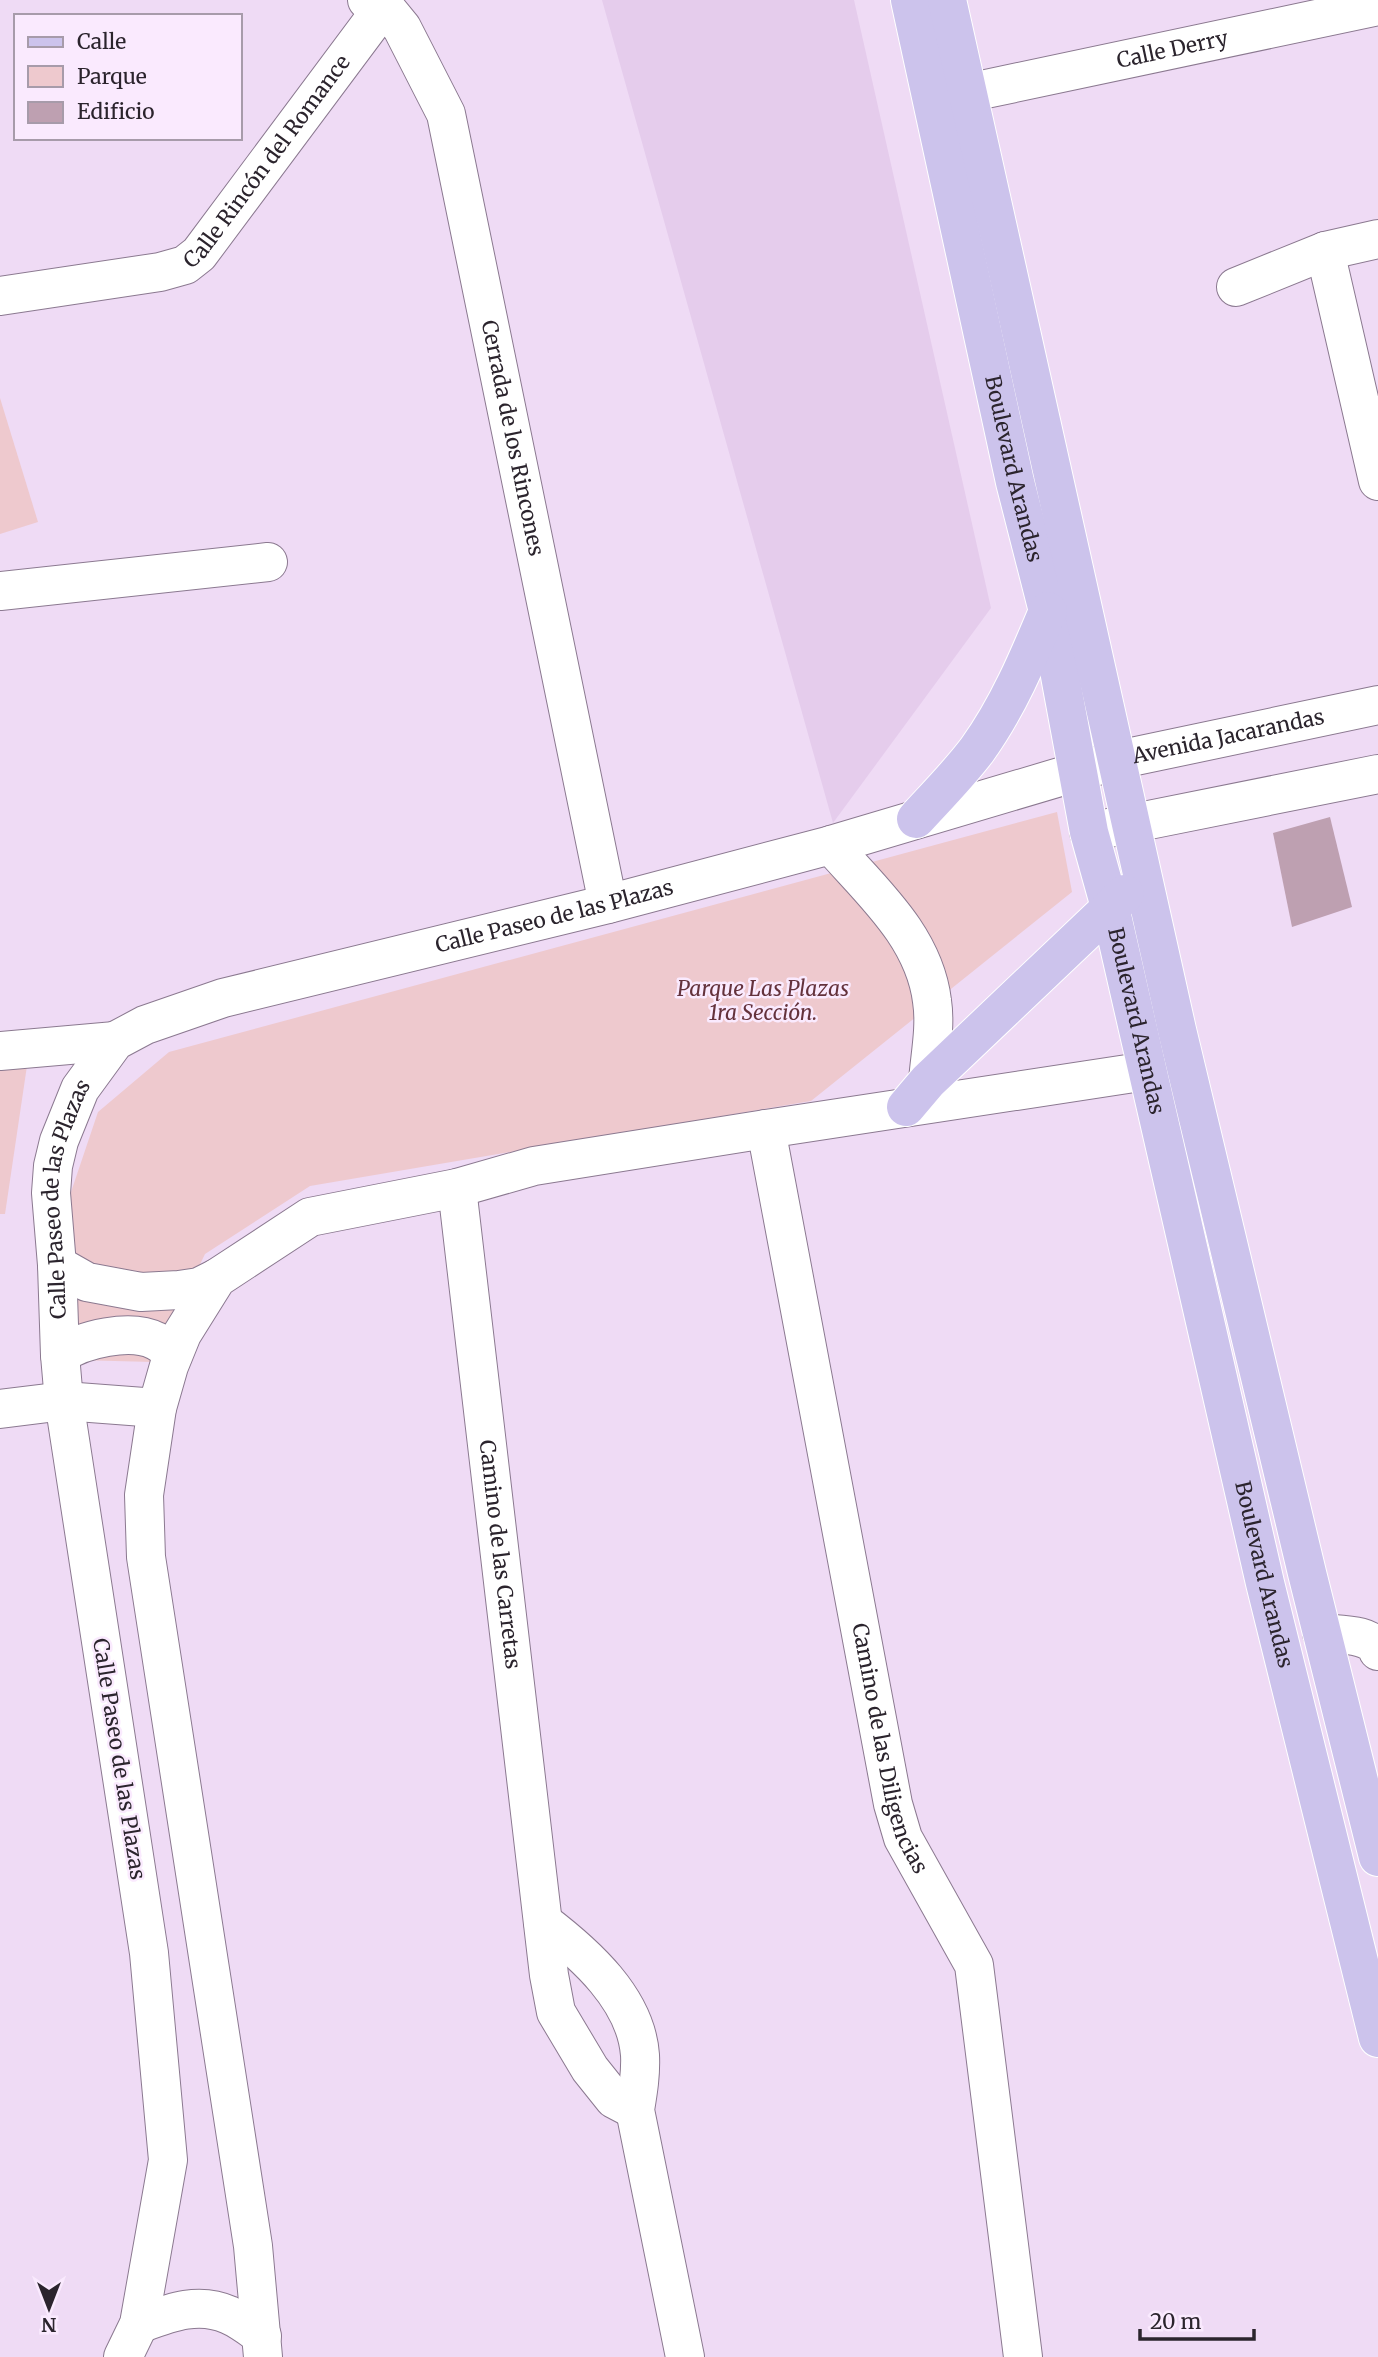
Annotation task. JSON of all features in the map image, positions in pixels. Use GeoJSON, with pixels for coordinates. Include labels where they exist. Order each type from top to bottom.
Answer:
{"type":"FeatureCollection","features":[{"type":"Feature","properties":{"kind":"main road","name":"Boulevard Arandas"},"geometry":{"type":"LineString","coordinates":[[910,0],[1015,482],[1048,611],[1089,832],[1110,907],[1265,1583],[1378,2038]]}},
{"type":"Feature","properties":{"kind":"main road","name":"Boulevard Arandas"},"geometry":{"type":"LineString","coordinates":[[947,0],[1130,825],[1322,1633],[1378,1857]]}},
{"type":"Feature","properties":{"kind":"main road"},"geometry":{"type":"LineString","coordinates":[[916,818],[958,773],[995,723],[1025,669],[1048,611]]}},
{"type":"Feature","properties":{"kind":"main road"},"geometry":{"type":"LineString","coordinates":[[917,1094],[1110,907],[1143,879]]}},
{"type":"Feature","properties":{"kind":"street","name":"Calle Rincón del Romance"},"geometry":{"type":"LineString","coordinates":[[0,296],[160,272],[185,265],[199,254],[376,3]]}},
{"type":"Feature","properties":{"kind":"street","name":"Cerrada de los Rincones"},"geometry":{"type":"LineString","coordinates":[[376,3],[402,28],[446,114],[608,904]]}},
{"type":"Feature","properties":{"kind":"street","name":"Calle Derry"},"geometry":{"type":"LineString","coordinates":[[967,93],[1378,6]]}},
{"type":"Feature","properties":{"kind":"street"},"geometry":{"type":"LineString","coordinates":[[1236,287],[1325,251],[1378,239]]}},
{"type":"Feature","properties":{"kind":"street"},"geometry":{"type":"LineString","coordinates":[[1325,251],[1378,481]]}},
{"type":"Feature","properties":{"kind":"street"},"geometry":{"type":"LineString","coordinates":[[0,591],[268,562]]}},
{"type":"Feature","properties":{"kind":"street","name":"Avenida Jacarandas"},"geometry":{"type":"LineString","coordinates":[[1079,770],[1378,705]]}},
{"type":"Feature","properties":{"kind":"street","name":"Calle Paseo de las Plazas"},"geometry":{"type":"LineString","coordinates":[[131,2341],[168,2160],[149,1953],[64,1401],[60,1355],[51,1193],[53,1166],[59,1141],[80,1089],[115,1041],[145,1025],[223,998],[608,904],[831,845],[1079,770]]}},
{"type":"Feature","properties":{"kind":"street"},"geometry":{"type":"LineString","coordinates":[[1089,832],[1378,774]]}},
{"type":"Feature","properties":{"kind":"street"},"geometry":{"type":"LineString","coordinates":[[831,845],[887,907],[914,945],[928,981],[933,1025],[917,1094]]}},
{"type":"Feature","properties":{"kind":"street"},"geometry":{"type":"LineString","coordinates":[[0,1051],[115,1041]]}},
{"type":"Feature","properties":{"kind":"street"},"geometry":{"type":"LineString","coordinates":[[57,1265],[88,1282],[141,1292],[199,1287],[217,1279],[310,1217],[457,1188],[534,1166],[766,1129],[917,1094],[1147,1071]]}},
{"type":"Feature","properties":{"kind":"street","name":"Camino de las Diligencias"},"geometry":{"type":"LineString","coordinates":[[766,1129],[892,1804],[903,1838],[974,1965],[1023,2357]]}},
{"type":"Feature","properties":{"kind":"street","name":"Camino de las Carretas"},"geometry":{"type":"LineString","coordinates":[[457,1188],[549,1975],[556,2012],[590,2068],[614,2099],[635,2110]]}},
{"type":"Feature","properties":{"kind":"street"},"geometry":{"type":"LineString","coordinates":[[217,1279],[182,1334],[158,1408],[144,1495],[146,1557],[253,2246],[262,2347]]}},
{"type":"Feature","properties":{"kind":"street"},"geometry":{"type":"LineString","coordinates":[[60,1355],[71,1346],[92,1338],[131,1336],[158,1342],[173,1355]]}},
{"type":"Feature","properties":{"kind":"street"},"geometry":{"type":"LineString","coordinates":[[0,1409],[64,1401],[158,1408]]}},
{"type":"Feature","properties":{"kind":"street"},"geometry":{"type":"LineString","coordinates":[[1322,1633],[1369,1640],[1378,1651]]}},
{"type":"Feature","properties":{"kind":"street"},"geometry":{"type":"LineString","coordinates":[[543,1922],[575,1946],[622,2001],[635,2031],[640,2054],[635,2110],[685,2357]]}},
{"type":"Feature","properties":{"kind":"street"},"geometry":{"type":"LineString","coordinates":[[131,2341],[178,2309],[204,2308],[230,2315],[262,2347]]}},
{"type":"Feature","properties":{"kind":"shaded area"},"geometry":{"type":"Polygon","coordinates":[[[602,0],[854,0],[991,608],[833,823],[602,0]]]}},
{"type":"Feature","properties":{"kind":"green space"},"geometry":{"type":"Polygon","coordinates":[[[0,398],[38,522],[0,534],[0,398]]]}},
{"type":"Feature","properties":{"kind":"green space","name":"Parque Las Plazas 1ra Sección."},"geometry":{"type":"Polygon","coordinates":[[[1057,812],[1072,892],[811,1101],[310,1186],[205,1254],[153,1362],[76,1360],[69,1198],[98,1112],[169,1052],[1057,812]]]}},
{"type":"Feature","properties":{"kind":"green space"},"geometry":{"type":"Polygon","coordinates":[[[28,1059],[5,1214],[0,1214],[0,1061],[28,1059]]]}},
{"type":"Feature","properties":{"kind":"building"},"geometry":{"type":"Polygon","coordinates":[[[1330,817],[1352,907],[1292,927],[1273,833],[1330,817]]]}}]}
